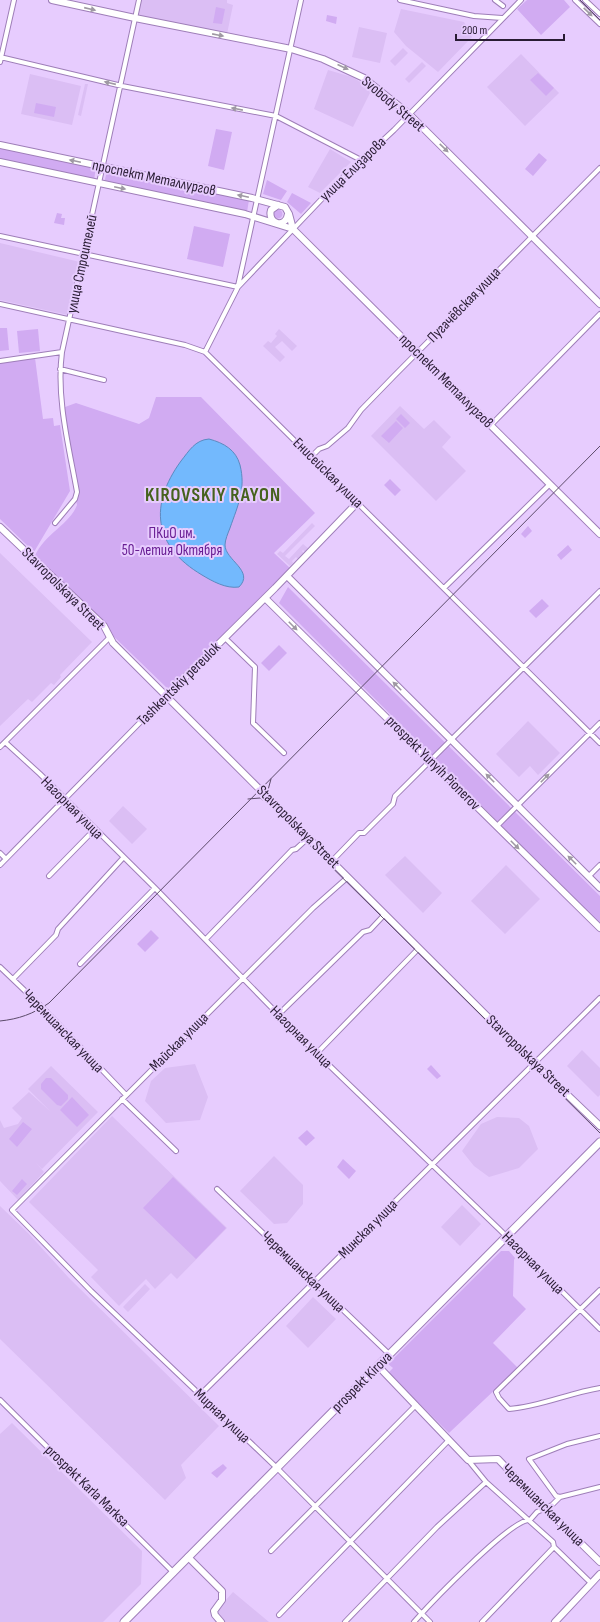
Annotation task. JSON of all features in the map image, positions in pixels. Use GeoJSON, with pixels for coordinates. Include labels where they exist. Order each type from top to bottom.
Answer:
{"type":"FeatureCollection","features":[{"type":"Feature","properties":{"kind":"main road","name":"prospekt Kirova"},"geometry":{"type":"LineString","coordinates":[[124,1622],[600,1142]]}},
{"type":"Feature","properties":{"kind":"street"},"geometry":{"type":"LineString","coordinates":[[14,0],[0,59],[122,86],[276,116],[363,160]]}},
{"type":"Feature","properties":{"kind":"street","name":"Svobody Street"},"geometry":{"type":"LineString","coordinates":[[52,0],[291,49],[323,59],[364,78],[409,114],[600,304]]}},
{"type":"Feature","properties":{"kind":"street","name":"улица Строителей"},"geometry":{"type":"LineString","coordinates":[[55,523],[75,499],[77,492],[66,430],[60,369],[62,352],[71,319],[99,183],[122,86],[139,0]]}},
{"type":"Feature","properties":{"kind":"street"},"geometry":{"type":"LineString","coordinates":[[0,236],[238,287],[252,217],[291,49],[300,0]]}},
{"type":"Feature","properties":{"kind":"street"},"geometry":{"type":"LineString","coordinates":[[400,0],[474,16],[502,18]]}},
{"type":"Feature","properties":{"kind":"street"},"geometry":{"type":"LineString","coordinates":[[495,0],[503,6]]}},
{"type":"Feature","properties":{"kind":"street","name":"улица Елизарова"},"geometry":{"type":"LineString","coordinates":[[205,352],[238,287],[336,184],[363,160],[521,0]]}},
{"type":"Feature","properties":{"kind":"street"},"geometry":{"type":"LineString","coordinates":[[575,0],[600,24]]}},
{"type":"Feature","properties":{"kind":"street"},"geometry":{"type":"LineString","coordinates":[[585,0],[600,14]]}},
{"type":"Feature","properties":{"kind":"street","name":"проспект Металлургов"},"geometry":{"type":"LineString","coordinates":[[0,145],[281,205],[287,210],[293,229]]}},
{"type":"Feature","properties":{"kind":"street","name":"проспект Металлургов"},"geometry":{"type":"LineString","coordinates":[[0,162],[252,217],[293,229],[600,534]]}},
{"type":"Feature","properties":{"kind":"street","name":"Пугачёвская улица"},"geometry":{"type":"LineString","coordinates":[[311,457],[319,449],[327,446],[348,428],[361,410],[417,352],[600,168]]}},
{"type":"Feature","properties":{"kind":"street"},"geometry":{"type":"LineString","coordinates":[[281,205],[271,210],[270,216],[274,223],[286,221],[288,216],[287,210]]}},
{"type":"Feature","properties":{"kind":"street","name":"Енисейская улица"},"geometry":{"type":"LineString","coordinates":[[0,304],[185,345],[205,352],[600,743]]}},
{"type":"Feature","properties":{"kind":"street"},"geometry":{"type":"LineString","coordinates":[[491,425],[600,314]]}},
{"type":"Feature","properties":{"kind":"street"},"geometry":{"type":"LineString","coordinates":[[0,361],[62,352]]}},
{"type":"Feature","properties":{"kind":"street"},"geometry":{"type":"LineString","coordinates":[[60,369],[104,380]]}},
{"type":"Feature","properties":{"kind":"street"},"geometry":{"type":"LineString","coordinates":[[444,588],[550,484]]}},
{"type":"Feature","properties":{"kind":"street","name":"Tashkentskiy pereulok"},"geometry":{"type":"LineString","coordinates":[[0,865],[66,800],[166,696],[265,598],[357,503]]}},
{"type":"Feature","properties":{"kind":"street","name":"Stavropolskaya Street"},"geometry":{"type":"LineString","coordinates":[[0,527],[104,626],[109,638],[166,696],[535,1064],[600,1126]]}},
{"type":"Feature","properties":{"kind":"street","name":"prospekt Yunyih Pionerov"},"geometry":{"type":"LineString","coordinates":[[286,576],[600,888]]}},
{"type":"Feature","properties":{"kind":"street"},"geometry":{"type":"LineString","coordinates":[[332,861],[359,833],[364,833],[393,804],[395,796],[431,762],[600,591]]}},
{"type":"Feature","properties":{"kind":"street","name":"prospekt Yunyih Pionerov"},"geometry":{"type":"LineString","coordinates":[[265,598],[600,928]]}},
{"type":"Feature","properties":{"kind":"street"},"geometry":{"type":"LineString","coordinates":[[0,747],[109,638]]}},
{"type":"Feature","properties":{"kind":"street"},"geometry":{"type":"LineString","coordinates":[[225,638],[255,667],[253,723],[284,753]]}},
{"type":"Feature","properties":{"kind":"street"},"geometry":{"type":"LineString","coordinates":[[496,826],[600,722]]}},
{"type":"Feature","properties":{"kind":"street","name":"Нагорная улица"},"geometry":{"type":"LineString","coordinates":[[5,742],[155,888],[316,1053],[433,1165],[600,1329]]}},
{"type":"Feature","properties":{"kind":"street"},"geometry":{"type":"LineString","coordinates":[[49,876],[94,830]]}},
{"type":"Feature","properties":{"kind":"street"},"geometry":{"type":"LineString","coordinates":[[206,939],[292,850],[296,849],[308,838]]}},
{"type":"Feature","properties":{"kind":"street"},"geometry":{"type":"LineString","coordinates":[[0,853],[6,859]]}},
{"type":"Feature","properties":{"kind":"street"},"geometry":{"type":"LineString","coordinates":[[13,979],[56,935],[58,929],[124,858]]}},
{"type":"Feature","properties":{"kind":"street"},"geometry":{"type":"LineString","coordinates":[[588,876],[600,865]]}},
{"type":"Feature","properties":{"kind":"street","name":"Майская улица"},"geometry":{"type":"LineString","coordinates":[[12,1210],[313,908],[348,877]]}},
{"type":"Feature","properties":{"kind":"street"},"geometry":{"type":"LineString","coordinates":[[80,964],[155,888]]}},
{"type":"Feature","properties":{"kind":"street"},"geometry":{"type":"LineString","coordinates":[[279,1014],[363,932],[370,930],[385,914]]}},
{"type":"Feature","properties":{"kind":"street"},"geometry":{"type":"LineString","coordinates":[[316,1053],[419,948]]}},
{"type":"Feature","properties":{"kind":"street","name":"Черемшанская улица"},"geometry":{"type":"LineString","coordinates":[[0,967],[44,1009],[126,1095]]}},
{"type":"Feature","properties":{"kind":"street","name":"Минская улица"},"geometry":{"type":"LineString","coordinates":[[200,1395],[600,998]]}},
{"type":"Feature","properties":{"kind":"street"},"geometry":{"type":"LineString","coordinates":[[122,1099],[176,1151]]}},
{"type":"Feature","properties":{"kind":"street","name":"Черемшанская улица"},"geometry":{"type":"LineString","coordinates":[[217,1189],[390,1354]]}},
{"type":"Feature","properties":{"kind":"street","name":"Мирная улица"},"geometry":{"type":"LineString","coordinates":[[12,1210],[90,1291],[277,1468],[430,1622]]}},
{"type":"Feature","properties":{"kind":"street"},"geometry":{"type":"LineString","coordinates":[[600,1290],[496,1392],[508,1409],[519,1408],[600,1388]]}},
{"type":"Feature","properties":{"kind":"street"},"geometry":{"type":"LineString","coordinates":[[378,1366],[468,1460],[486,1482],[526,1520],[552,1542],[554,1547],[591,1583]]}},
{"type":"Feature","properties":{"kind":"street","name":"prospekt Karla Marksa"},"geometry":{"type":"LineString","coordinates":[[0,1400],[174,1573]]}},
{"type":"Feature","properties":{"kind":"street"},"geometry":{"type":"LineString","coordinates":[[271,1551],[314,1506],[416,1405]]}},
{"type":"Feature","properties":{"kind":"street"},"geometry":{"type":"LineString","coordinates":[[560,1497],[556,1496],[529,1459],[567,1444],[600,1436]]}},
{"type":"Feature","properties":{"kind":"street"},"geometry":{"type":"LineString","coordinates":[[279,1615],[449,1440]]}},
{"type":"Feature","properties":{"kind":"street","name":"Черемшанская улица"},"geometry":{"type":"LineString","coordinates":[[468,1460],[498,1459],[600,1562]]}},
{"type":"Feature","properties":{"kind":"street"},"geometry":{"type":"LineString","coordinates":[[345,1622],[437,1527],[486,1482]]}},
{"type":"Feature","properties":{"kind":"street"},"geometry":{"type":"LineString","coordinates":[[414,1622],[492,1543],[526,1520],[530,1520],[537,1512],[552,1505],[560,1497],[600,1487]]}},
{"type":"Feature","properties":{"kind":"street"},"geometry":{"type":"LineString","coordinates":[[482,1622],[554,1547]]}},
{"type":"Feature","properties":{"kind":"street"},"geometry":{"type":"LineString","coordinates":[[188,1557],[222,1591],[222,1600],[214,1611],[215,1616],[221,1622]]}},
{"type":"Feature","properties":{"kind":"street"},"geometry":{"type":"LineString","coordinates":[[555,1622],[600,1574]]}},
{"type":"Feature","properties":{"kind":"shaded area"},"geometry":{"type":"Polygon","coordinates":[[[142,0],[227,0],[227,3],[233,5],[227,34],[138,15],[142,0]]]}},
{"type":"Feature","properties":{"kind":"shaded area"},"geometry":{"type":"Polygon","coordinates":[[[401,9],[464,22],[472,37],[438,72],[406,46],[394,32],[401,9]]]}},
{"type":"Feature","properties":{"kind":"shaded area"},"geometry":{"type":"Polygon","coordinates":[[[359,27],[387,33],[380,63],[352,57],[359,27]]]}},
{"type":"Feature","properties":{"kind":"shaded area"},"geometry":{"type":"Polygon","coordinates":[[[403,48],[408,53],[395,66],[390,61],[403,48]]]}},
{"type":"Feature","properties":{"kind":"shaded area"},"geometry":{"type":"Polygon","coordinates":[[[521,54],[559,93],[525,126],[487,87],[521,54]]]}},
{"type":"Feature","properties":{"kind":"shaded area"},"geometry":{"type":"Polygon","coordinates":[[[422,62],[426,66],[409,83],[405,79],[422,62]]]}},
{"type":"Feature","properties":{"kind":"shaded area"},"geometry":{"type":"Polygon","coordinates":[[[328,70],[352,77],[372,89],[353,127],[314,109],[328,70]]]}},
{"type":"Feature","properties":{"kind":"shaded area"},"geometry":{"type":"Polygon","coordinates":[[[30,74],[81,86],[72,125],[21,114],[30,74]]]}},
{"type":"Feature","properties":{"kind":"shaded area"},"geometry":{"type":"Polygon","coordinates":[[[85,84],[88,84],[81,116],[78,115],[85,84]]]}},
{"type":"Feature","properties":{"kind":"shaded area"},"geometry":{"type":"Polygon","coordinates":[[[330,149],[351,162],[320,193],[308,187],[330,149]]]}},
{"type":"Feature","properties":{"kind":"shaded area"},"geometry":{"type":"Polygon","coordinates":[[[0,243],[80,262],[68,315],[0,300],[0,243]]]}},
{"type":"Feature","properties":{"kind":"shaded area"},"geometry":{"type":"Polygon","coordinates":[[[279,329],[297,346],[292,351],[282,341],[275,347],[285,357],[280,362],[263,346],[268,341],[271,343],[277,336],[275,334],[279,329]]]}},
{"type":"Feature","properties":{"kind":"shaded area"},"geometry":{"type":"Polygon","coordinates":[[[400,406],[424,429],[434,420],[451,437],[442,447],[466,471],[436,501],[371,436],[400,406]]]}},
{"type":"Feature","properties":{"kind":"shaded area"},"geometry":{"type":"Polygon","coordinates":[[[312,523],[315,526],[285,556],[289,559],[303,544],[309,549],[306,553],[303,550],[302,551],[305,555],[299,560],[296,557],[290,566],[277,554],[280,551],[283,553],[312,523]]]}},
{"type":"Feature","properties":{"kind":"shaded area"},"geometry":{"type":"Polygon","coordinates":[[[0,553],[92,642],[60,675],[61,677],[54,685],[51,683],[32,702],[28,699],[0,726],[0,553]]]}},
{"type":"Feature","properties":{"kind":"shaded area"},"geometry":{"type":"Polygon","coordinates":[[[528,721],[560,753],[538,775],[530,766],[519,777],[496,754],[528,721]]]}},
{"type":"Feature","properties":{"kind":"shaded area"},"geometry":{"type":"Polygon","coordinates":[[[123,806],[147,829],[132,844],[109,821],[123,806]]]}},
{"type":"Feature","properties":{"kind":"shaded area"},"geometry":{"type":"Polygon","coordinates":[[[405,856],[442,893],[423,913],[385,875],[405,856]]]}},
{"type":"Feature","properties":{"kind":"shaded area"},"geometry":{"type":"Polygon","coordinates":[[[506,865],[540,899],[505,934],[471,901],[506,865]]]}},
{"type":"Feature","properties":{"kind":"shaded area"},"geometry":{"type":"Polygon","coordinates":[[[582,1050],[600,1068],[600,1095],[598,1097],[567,1066],[582,1050]]]}},
{"type":"Feature","properties":{"kind":"shaded area"},"geometry":{"type":"Polygon","coordinates":[[[195,1064],[208,1097],[200,1120],[166,1123],[145,1101],[151,1081],[165,1068],[195,1064]]]}},
{"type":"Feature","properties":{"kind":"shaded area"},"geometry":{"type":"Polygon","coordinates":[[[51,1066],[98,1112],[42,1169],[36,1163],[44,1172],[18,1200],[0,1181],[0,1120],[4,1128],[18,1124],[22,1118],[12,1108],[29,1092],[51,1112],[28,1089],[51,1066]]]}},
{"type":"Feature","properties":{"kind":"shaded area"},"geometry":{"type":"Polygon","coordinates":[[[112,1116],[227,1228],[177,1279],[171,1273],[155,1289],[146,1279],[119,1306],[91,1277],[98,1270],[29,1202],[112,1116]]]}},
{"type":"Feature","properties":{"kind":"shaded area"},"geometry":{"type":"Polygon","coordinates":[[[497,1117],[519,1118],[529,1126],[538,1149],[519,1168],[489,1177],[474,1166],[462,1151],[481,1124],[497,1117]]]}},
{"type":"Feature","properties":{"kind":"shaded area"},"geometry":{"type":"Polygon","coordinates":[[[274,1156],[303,1185],[303,1204],[287,1223],[274,1224],[240,1191],[274,1156]]]}},
{"type":"Feature","properties":{"kind":"shaded area"},"geometry":{"type":"Polygon","coordinates":[[[462,1205],[481,1224],[460,1246],[441,1227],[462,1205]]]}},
{"type":"Feature","properties":{"kind":"shaded area"},"geometry":{"type":"Polygon","coordinates":[[[0,1206],[28,1233],[69,1278],[219,1426],[181,1465],[186,1478],[165,1500],[0,1339],[0,1206]]]}},
{"type":"Feature","properties":{"kind":"shaded area"},"geometry":{"type":"Polygon","coordinates":[[[145,1284],[150,1289],[128,1312],[123,1307],[145,1284]]]}},
{"type":"Feature","properties":{"kind":"shaded area"},"geometry":{"type":"Polygon","coordinates":[[[313,1297],[336,1319],[308,1348],[286,1326],[313,1297]]]}},
{"type":"Feature","properties":{"kind":"shaded area"},"geometry":{"type":"Polygon","coordinates":[[[12,1423],[142,1551],[141,1584],[103,1622],[0,1622],[0,1434],[12,1423]]]}},
{"type":"Feature","properties":{"kind":"shaded area"},"geometry":{"type":"Polygon","coordinates":[[[233,1592],[269,1622],[224,1622],[217,1615],[216,1611],[233,1592]]]}},
{"type":"Feature","properties":{"kind":"green space"},"geometry":{"type":"Polygon","coordinates":[[[527,0],[564,0],[570,7],[541,35],[517,9],[527,0]]]}},
{"type":"Feature","properties":{"kind":"green space"},"geometry":{"type":"Polygon","coordinates":[[[216,7],[225,9],[222,24],[213,23],[216,7]]]}},
{"type":"Feature","properties":{"kind":"green space"},"geometry":{"type":"Polygon","coordinates":[[[327,15],[337,17],[336,24],[326,21],[327,15]]]}},
{"type":"Feature","properties":{"kind":"green space"},"geometry":{"type":"Polygon","coordinates":[[[538,73],[554,88],[546,96],[530,80],[538,73]]]}},
{"type":"Feature","properties":{"kind":"green space"},"geometry":{"type":"Polygon","coordinates":[[[36,103],[56,107],[54,117],[34,113],[36,103]]]}},
{"type":"Feature","properties":{"kind":"green space"},"geometry":{"type":"Polygon","coordinates":[[[216,129],[232,132],[224,170],[208,166],[216,129]]]}},
{"type":"Feature","properties":{"kind":"green space"},"geometry":{"type":"Polygon","coordinates":[[[0,147],[96,167],[94,180],[0,160],[0,147]]]}},
{"type":"Feature","properties":{"kind":"green space"},"geometry":{"type":"Polygon","coordinates":[[[539,153],[547,160],[533,176],[525,169],[539,153]]]}},
{"type":"Feature","properties":{"kind":"green space"},"geometry":{"type":"Polygon","coordinates":[[[107,171],[249,200],[247,212],[104,183],[107,171]]]}},
{"type":"Feature","properties":{"kind":"green space"},"geometry":{"type":"Polygon","coordinates":[[[267,180],[287,191],[281,200],[263,194],[267,180]]]}},
{"type":"Feature","properties":{"kind":"green space"},"geometry":{"type":"Polygon","coordinates":[[[292,193],[311,203],[301,214],[287,202],[292,193]]]}},
{"type":"Feature","properties":{"kind":"green space"},"geometry":{"type":"Polygon","coordinates":[[[278,209],[283,214],[278,219],[273,214],[278,209]]]}},
{"type":"Feature","properties":{"kind":"green space"},"geometry":{"type":"Polygon","coordinates":[[[57,213],[62,214],[61,218],[65,218],[64,225],[54,223],[57,213]]]}},
{"type":"Feature","properties":{"kind":"green space"},"geometry":{"type":"Polygon","coordinates":[[[194,226],[230,234],[223,267],[187,259],[194,226]]]}},
{"type":"Feature","properties":{"kind":"green space"},"geometry":{"type":"Polygon","coordinates":[[[0,328],[7,328],[9,350],[0,351],[0,328]]]}},
{"type":"Feature","properties":{"kind":"green space"},"geometry":{"type":"Polygon","coordinates":[[[38,329],[40,351],[19,353],[17,331],[38,329]]]}},
{"type":"Feature","properties":{"kind":"green space"},"geometry":{"type":"Polygon","coordinates":[[[35,358],[43,419],[53,418],[54,426],[60,425],[70,491],[34,552],[0,519],[0,363],[35,358]]]}},
{"type":"Feature","properties":{"kind":"green space","name":"ПКиО им. 50-летия Октября"},"geometry":{"type":"Polygon","coordinates":[[[156,397],[201,397],[315,513],[274,553],[291,569],[168,689],[74,598],[33,561],[42,544],[68,519],[77,505],[66,449],[65,407],[76,403],[139,424],[149,418],[156,397]]]}},
{"type":"Feature","properties":{"kind":"green space"},"geometry":{"type":"Polygon","coordinates":[[[401,414],[410,423],[405,428],[396,419],[401,414]]]}},
{"type":"Feature","properties":{"kind":"green space"},"geometry":{"type":"Polygon","coordinates":[[[396,421],[403,428],[389,443],[381,436],[396,421]]]}},
{"type":"Feature","properties":{"kind":"green space"},"geometry":{"type":"Polygon","coordinates":[[[390,479],[401,490],[395,496],[384,485],[390,479]]]}},
{"type":"Feature","properties":{"kind":"green space"},"geometry":{"type":"Polygon","coordinates":[[[528,526],[532,531],[525,538],[521,534],[528,526]]]}},
{"type":"Feature","properties":{"kind":"green space"},"geometry":{"type":"Polygon","coordinates":[[[568,545],[572,550],[561,560],[557,555],[568,545]]]}},
{"type":"Feature","properties":{"kind":"green space"},"geometry":{"type":"Polygon","coordinates":[[[288,587],[600,896],[600,924],[279,603],[288,587]]]}},
{"type":"Feature","properties":{"kind":"green space"},"geometry":{"type":"Polygon","coordinates":[[[542,599],[549,606],[536,618],[529,611],[542,599]]]}},
{"type":"Feature","properties":{"kind":"green space"},"geometry":{"type":"Polygon","coordinates":[[[279,645],[287,653],[269,671],[261,663],[279,645]]]}},
{"type":"Feature","properties":{"kind":"green space"},"geometry":{"type":"Polygon","coordinates":[[[151,930],[159,938],[145,952],[137,944],[151,930]]]}},
{"type":"Feature","properties":{"kind":"green space"},"geometry":{"type":"Polygon","coordinates":[[[431,1065],[441,1076],[437,1079],[427,1069],[431,1065]]]}},
{"type":"Feature","properties":{"kind":"green space"},"geometry":{"type":"Polygon","coordinates":[[[46,1078],[51,1078],[68,1095],[68,1099],[61,1106],[57,1105],[41,1089],[41,1084],[46,1078]]]}},
{"type":"Feature","properties":{"kind":"green space"},"geometry":{"type":"Polygon","coordinates":[[[72,1097],[89,1115],[77,1127],[60,1110],[72,1097]]]}},
{"type":"Feature","properties":{"kind":"green space"},"geometry":{"type":"Polygon","coordinates":[[[23,1122],[32,1129],[17,1147],[9,1139],[23,1122]]]}},
{"type":"Feature","properties":{"kind":"green space"},"geometry":{"type":"Polygon","coordinates":[[[307,1130],[315,1138],[306,1146],[298,1138],[307,1130]]]}},
{"type":"Feature","properties":{"kind":"green space"},"geometry":{"type":"Polygon","coordinates":[[[343,1159],[356,1171],[349,1179],[337,1167],[343,1159]]]}},
{"type":"Feature","properties":{"kind":"green space"},"geometry":{"type":"Polygon","coordinates":[[[173,1177],[226,1228],[196,1259],[143,1208],[173,1177]]]}},
{"type":"Feature","properties":{"kind":"green space"},"geometry":{"type":"Polygon","coordinates":[[[22,1179],[27,1184],[17,1195],[12,1191],[22,1179]]]}},
{"type":"Feature","properties":{"kind":"green space"},"geometry":{"type":"Polygon","coordinates":[[[501,1251],[509,1251],[515,1258],[513,1296],[526,1309],[493,1343],[518,1368],[449,1433],[388,1373],[393,1368],[388,1364],[501,1251]]]}},
{"type":"Feature","properties":{"kind":"green space"},"geometry":{"type":"Polygon","coordinates":[[[223,1464],[227,1468],[217,1478],[211,1473],[223,1464]]]}},
{"type":"Feature","properties":{"kind":"water"},"geometry":{"type":"Polygon","coordinates":[[[209,439],[224,445],[236,455],[242,474],[242,489],[225,545],[229,556],[242,571],[244,576],[239,587],[224,586],[202,575],[186,564],[165,538],[161,524],[161,509],[164,493],[171,477],[181,461],[196,444],[200,441],[209,439]]]}},
{"type":"Feature","properties":{"kind":"tram line"},"geometry":{"type":"LineString","coordinates":[[580,0],[600,20]]}},
{"type":"Feature","properties":{"kind":"tram line"},"geometry":{"type":"LineString","coordinates":[[0,1021],[26,1015],[49,1003],[600,446]]}},
{"type":"Feature","properties":{"kind":"tram line"},"geometry":{"type":"LineString","coordinates":[[271,779],[268,790],[273,806]]}},
{"type":"Feature","properties":{"kind":"tram line"},"geometry":{"type":"LineString","coordinates":[[248,799],[260,798],[267,803],[600,1133]]}},
{"type":"Feature","properties":{"kind":"district","name":"KIROVSKIY RAYON"},"geometry":{"type":"Point","coordinates":[213,495]}}]}
